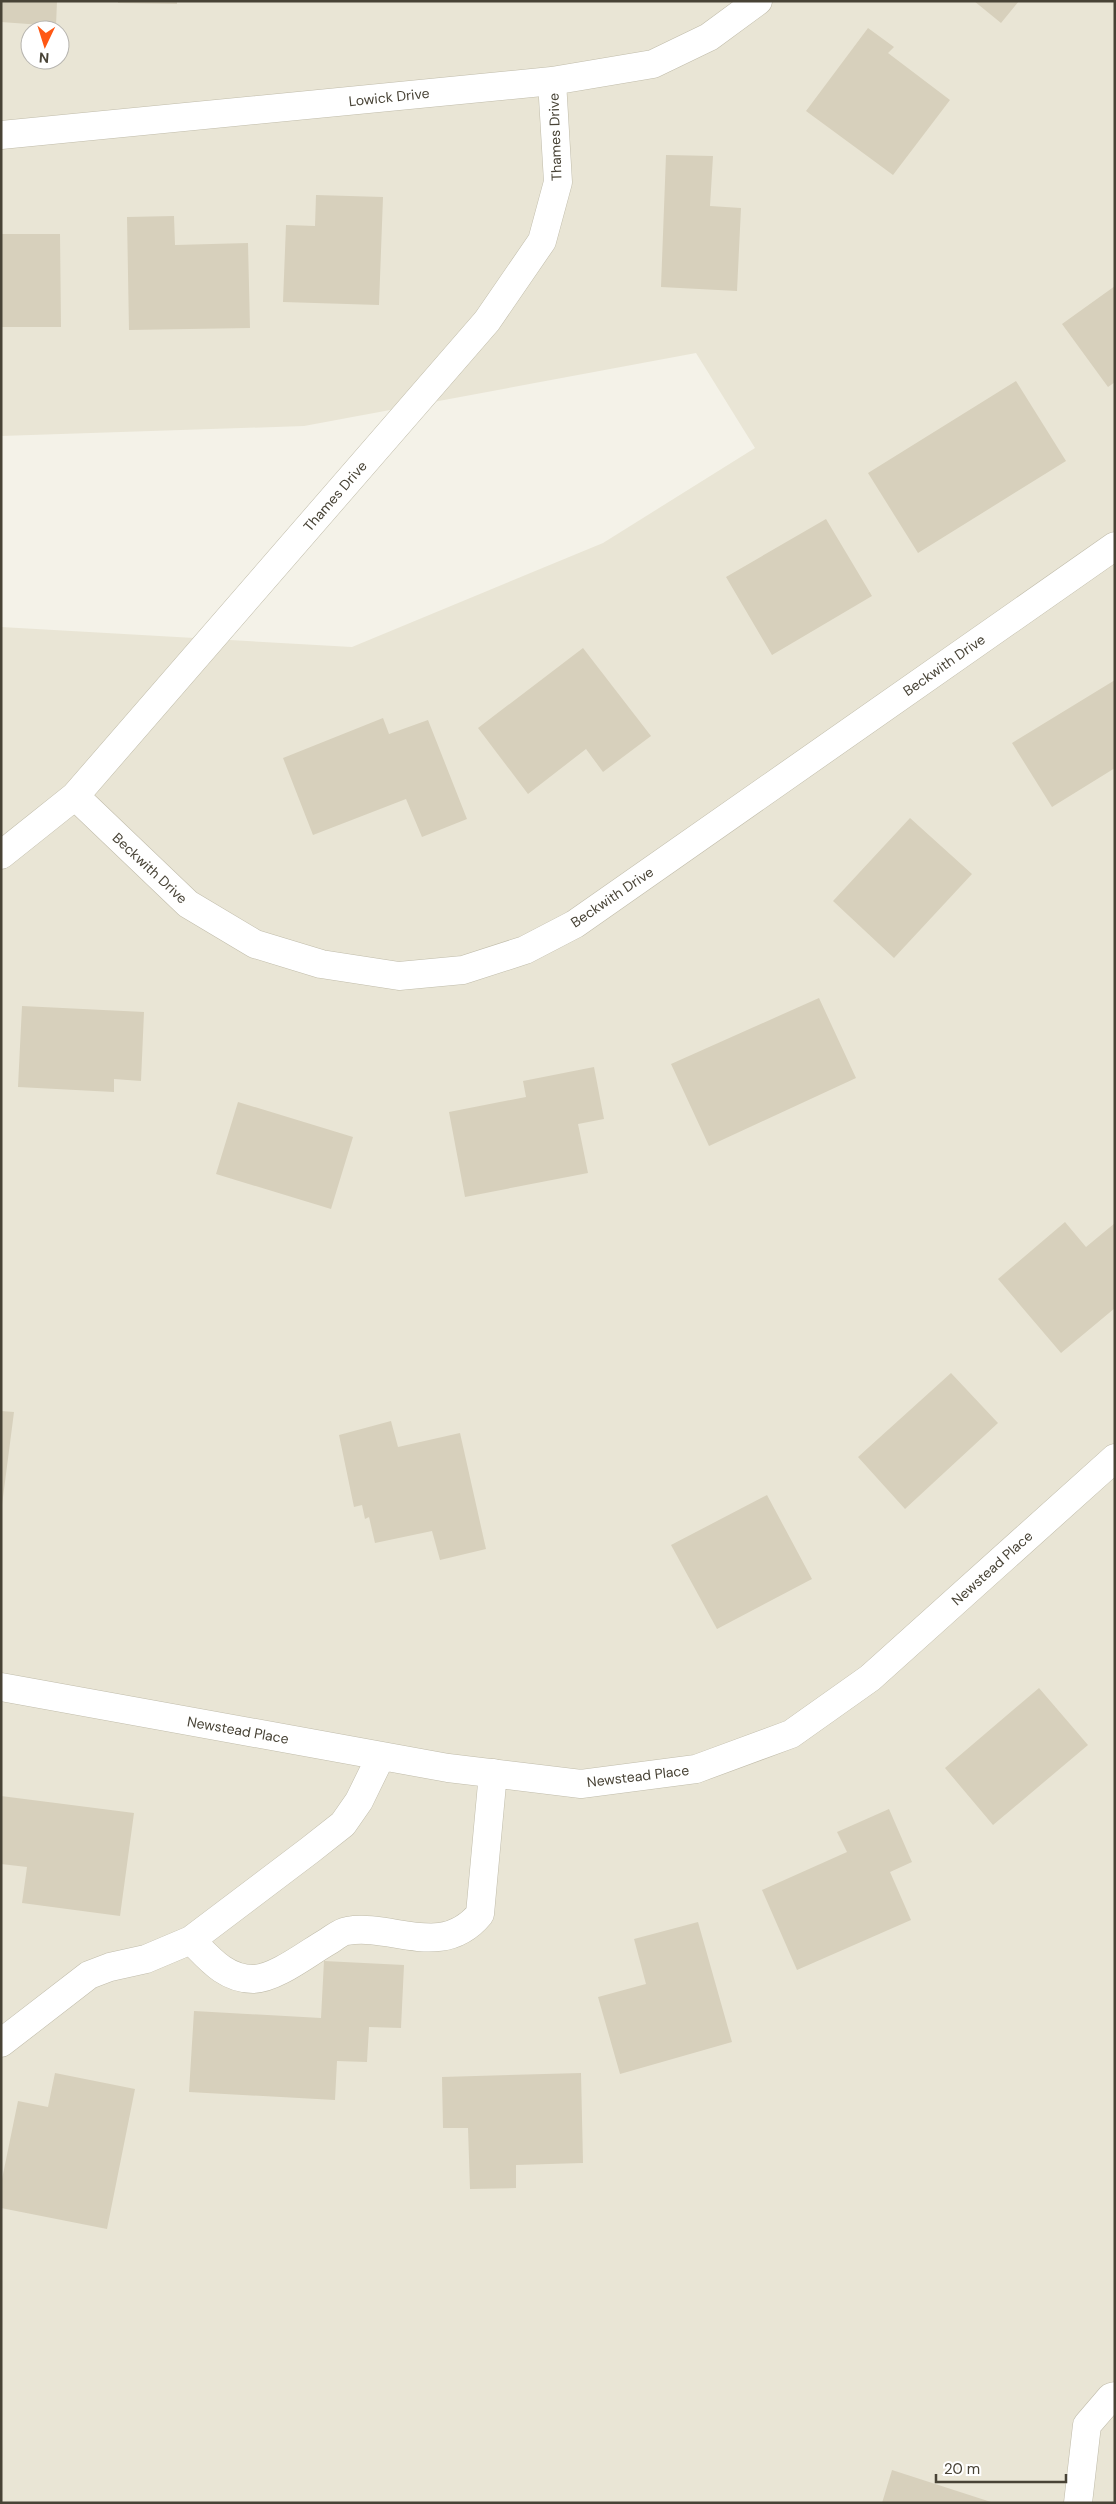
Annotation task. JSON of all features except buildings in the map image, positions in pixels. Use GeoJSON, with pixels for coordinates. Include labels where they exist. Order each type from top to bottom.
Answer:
{"type":"FeatureCollection","features":[{"type":"Feature","properties":{"kind":"street","name":"Lowick Drive"},"geometry":{"type":"LineString","coordinates":[[1,135],[552,81],[653,64],[709,37],[758,1]]}},
{"type":"Feature","properties":{"kind":"street","name":"Thames Drive"},"geometry":{"type":"LineString","coordinates":[[1,855],[75,796],[488,321],[542,241],[558,182],[552,81]]}},
{"type":"Feature","properties":{"kind":"street","name":"Beckwith Drive"},"geometry":{"type":"LineString","coordinates":[[75,796],[188,904],[255,944],[321,964],[399,976],[462,970],[525,950],[575,924],[1115,546]]}},
{"type":"Feature","properties":{"kind":"street","name":"Newstead Place"},"geometry":{"type":"LineString","coordinates":[[1,1686],[382,1756],[582,1784],[696,1768],[791,1734],[870,1678],[1115,1458]]}},
{"type":"Feature","properties":{"kind":"street"},"geometry":{"type":"LineString","coordinates":[[1,2043],[89,1975],[110,1967],[146,1959],[190,1940],[343,1824],[359,1802],[382,1756]]}},
{"type":"Feature","properties":{"kind":"street"},"geometry":{"type":"LineString","coordinates":[[190,1940],[220,1969],[237,1977],[254,1979],[267,1976],[344,1932],[360,1929],[412,1938],[444,1936],[469,1927],[480,1914],[493,1773]]}},
{"type":"Feature","properties":{"kind":"street"},"geometry":{"type":"LineString","coordinates":[[1078,2503],[1087,2426],[1111,2397],[1115,2396]]}},
{"type":"Feature","properties":{"kind":"shaded area"},"geometry":{"type":"Polygon","coordinates":[[[1,1],[1115,1],[1115,2503],[1,2503],[1,627],[352,647],[603,543],[755,448],[696,353],[304,426],[1,436],[1,1]]]}}]}
